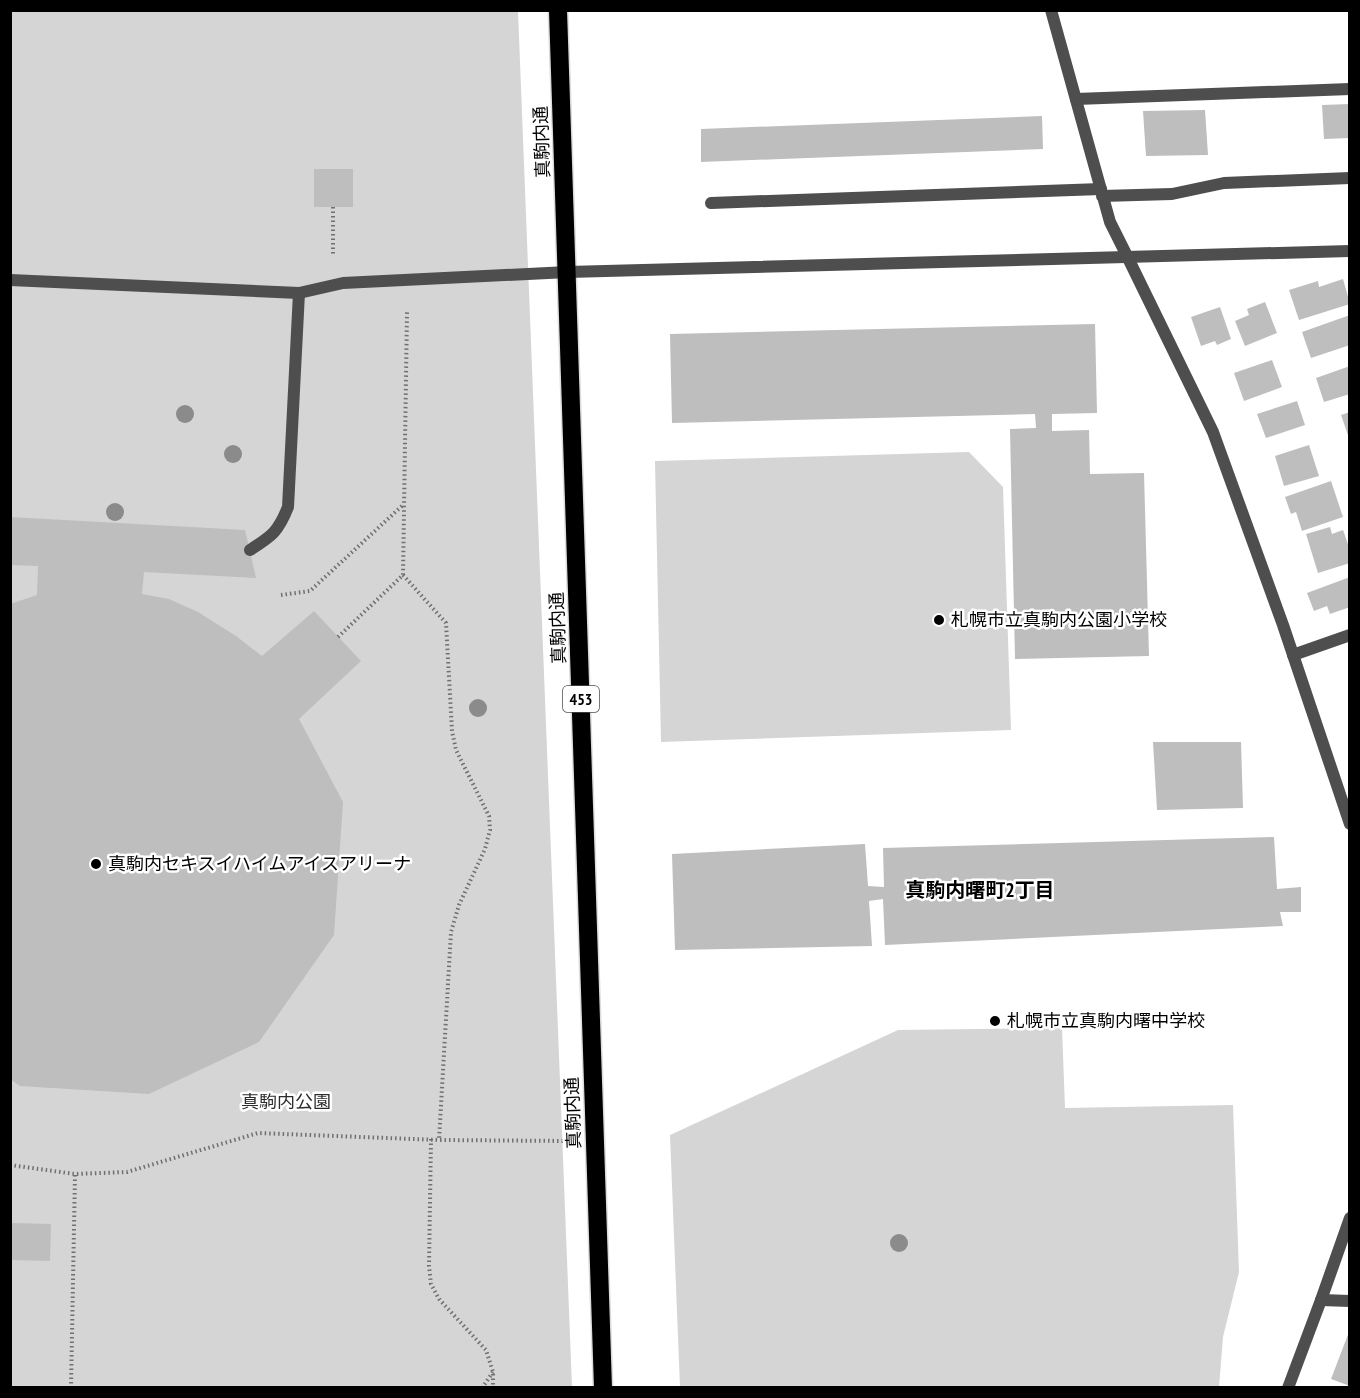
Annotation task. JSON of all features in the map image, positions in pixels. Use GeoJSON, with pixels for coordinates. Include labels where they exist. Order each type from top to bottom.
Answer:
{"type":"FeatureCollection","features":[{"type":"Feature","properties":{"kind":"highway","name":"真駒内通"},"geometry":{"type":"LineString","coordinates":[[558,10],[603,1388]]}},
{"type":"Feature","properties":{"kind":"street"},"geometry":{"type":"LineString","coordinates":[[1051,10],[1110,222],[1213,432],[1293,655],[1350,824]]}},
{"type":"Feature","properties":{"kind":"street"},"geometry":{"type":"LineString","coordinates":[[1076,99],[1350,89]]}},
{"type":"Feature","properties":{"kind":"street"},"geometry":{"type":"LineString","coordinates":[[711,203],[1102,192],[1172,194],[1224,183],[1350,178]]}},
{"type":"Feature","properties":{"kind":"street"},"geometry":{"type":"LineString","coordinates":[[10,280],[299,293],[343,283],[568,272],[1350,251]]}},
{"type":"Feature","properties":{"kind":"street"},"geometry":{"type":"LineString","coordinates":[[250,550],[271,537],[281,524],[288,507],[299,293]]}},
{"type":"Feature","properties":{"kind":"street"},"geometry":{"type":"LineString","coordinates":[[1293,655],[1350,635]]}},
{"type":"Feature","properties":{"kind":"street"},"geometry":{"type":"LineString","coordinates":[[1288,1388],[1350,1218]]}},
{"type":"Feature","properties":{"kind":"street"},"geometry":{"type":"LineString","coordinates":[[1322,1300],[1350,1301]]}},
{"type":"Feature","properties":{"kind":"path"},"geometry":{"type":"LineString","coordinates":[[333,207],[333,254]]}},
{"type":"Feature","properties":{"kind":"path"},"geometry":{"type":"LineString","coordinates":[[407,312],[403,575],[446,623],[456,750],[489,816],[490,830],[485,849],[459,905],[451,932],[440,1140]]}},
{"type":"Feature","properties":{"kind":"path"},"geometry":{"type":"LineString","coordinates":[[281,595],[310,591],[404,504]]}},
{"type":"Feature","properties":{"kind":"path"},"geometry":{"type":"LineString","coordinates":[[338,636],[403,575]]}},
{"type":"Feature","properties":{"kind":"path"},"geometry":{"type":"LineString","coordinates":[[10,1165],[75,1174],[127,1172],[258,1133],[440,1140],[570,1141]]}},
{"type":"Feature","properties":{"kind":"path"},"geometry":{"type":"LineString","coordinates":[[431,1139],[429,1266],[431,1284],[438,1299],[486,1350],[493,1372],[493,1388]]}},
{"type":"Feature","properties":{"kind":"path"},"geometry":{"type":"LineString","coordinates":[[71,1388],[75,1174]]}},
{"type":"Feature","properties":{"kind":"path"},"geometry":{"type":"LineString","coordinates":[[482,1388],[493,1372]]}},
{"type":"Feature","properties":{"kind":"green space","name":"真駒内公園"},"geometry":{"type":"Polygon","coordinates":[[[10,11],[518,11],[572,1387],[11,1387],[10,11]]]}},
{"type":"Feature","properties":{"kind":"green space"},"geometry":{"type":"Polygon","coordinates":[[[969,452],[1003,487],[1011,730],[661,742],[655,461],[969,452]]]}},
{"type":"Feature","properties":{"kind":"green space"},"geometry":{"type":"Polygon","coordinates":[[[1062,1028],[1065,1108],[1233,1105],[1239,1272],[1223,1337],[1219,1387],[680,1387],[670,1135],[898,1030],[1062,1028]]]}},
{"type":"Feature","properties":{"kind":"building"},"geometry":{"type":"Polygon","coordinates":[[[1350,104],[1350,138],[1324,139],[1322,105],[1350,104]]]}},
{"type":"Feature","properties":{"kind":"building"},"geometry":{"type":"Polygon","coordinates":[[[1205,110],[1208,155],[1146,156],[1143,111],[1205,110]]]}},
{"type":"Feature","properties":{"kind":"building"},"geometry":{"type":"Polygon","coordinates":[[[1042,116],[1043,149],[701,162],[701,129],[1042,116]]]}},
{"type":"Feature","properties":{"kind":"building"},"geometry":{"type":"Polygon","coordinates":[[[314,169],[353,169],[353,207],[314,207],[314,169]]]}},
{"type":"Feature","properties":{"kind":"building"},"geometry":{"type":"Polygon","coordinates":[[[1343,279],[1350,304],[1299,320],[1289,290],[1318,281],[1319,287],[1343,279]]]}},
{"type":"Feature","properties":{"kind":"building"},"geometry":{"type":"Polygon","coordinates":[[[1265,302],[1277,333],[1245,346],[1235,321],[1249,315],[1247,309],[1265,302]]]}},
{"type":"Feature","properties":{"kind":"building"},"geometry":{"type":"Polygon","coordinates":[[[1220,307],[1231,339],[1217,345],[1215,341],[1201,346],[1191,317],[1220,307]]]}},
{"type":"Feature","properties":{"kind":"building"},"geometry":{"type":"Polygon","coordinates":[[[1350,315],[1350,345],[1311,358],[1302,332],[1350,315]]]}},
{"type":"Feature","properties":{"kind":"building"},"geometry":{"type":"Polygon","coordinates":[[[1095,324],[1097,413],[1052,414],[1052,431],[1089,430],[1090,474],[1144,473],[1149,656],[1015,659],[1010,429],[1036,428],[1035,414],[672,423],[670,334],[1095,324]]]}},
{"type":"Feature","properties":{"kind":"building"},"geometry":{"type":"Polygon","coordinates":[[[1272,360],[1282,387],[1244,401],[1234,373],[1272,360]]]}},
{"type":"Feature","properties":{"kind":"building"},"geometry":{"type":"Polygon","coordinates":[[[1350,366],[1350,394],[1324,402],[1316,378],[1350,366]]]}},
{"type":"Feature","properties":{"kind":"building"},"geometry":{"type":"Polygon","coordinates":[[[1297,401],[1305,425],[1266,438],[1257,414],[1297,401]]]}},
{"type":"Feature","properties":{"kind":"building"},"geometry":{"type":"Polygon","coordinates":[[[1350,412],[1350,438],[1349,438],[1341,415],[1350,412]]]}},
{"type":"Feature","properties":{"kind":"building"},"geometry":{"type":"Polygon","coordinates":[[[1309,445],[1319,476],[1284,486],[1275,456],[1309,445]]]}},
{"type":"Feature","properties":{"kind":"building"},"geometry":{"type":"Polygon","coordinates":[[[1331,481],[1343,517],[1302,531],[1296,512],[1291,514],[1285,497],[1331,481]]]}},
{"type":"Feature","properties":{"kind":"building"},"geometry":{"type":"Polygon","coordinates":[[[10,517],[245,530],[256,578],[144,572],[142,594],[169,599],[198,612],[262,656],[314,611],[361,661],[299,719],[343,802],[334,935],[259,1042],[149,1094],[20,1086],[10,1079],[10,604],[37,595],[38,566],[10,565],[10,517]]]}},
{"type":"Feature","properties":{"kind":"building"},"geometry":{"type":"Polygon","coordinates":[[[1330,527],[1332,534],[1343,530],[1350,550],[1350,563],[1318,573],[1306,534],[1330,527]]]}},
{"type":"Feature","properties":{"kind":"building"},"geometry":{"type":"Polygon","coordinates":[[[1350,577],[1350,607],[1330,614],[1327,606],[1314,611],[1307,593],[1350,577]]]}},
{"type":"Feature","properties":{"kind":"building"},"geometry":{"type":"Polygon","coordinates":[[[1153,742],[1241,742],[1243,808],[1157,810],[1153,742]]]}},
{"type":"Feature","properties":{"kind":"building"},"geometry":{"type":"Polygon","coordinates":[[[1274,837],[1277,889],[1301,887],[1301,912],[1280,912],[1283,926],[885,945],[883,899],[869,901],[872,946],[675,950],[672,854],[865,844],[868,886],[884,887],[883,848],[1274,837]]]}},
{"type":"Feature","properties":{"kind":"building"},"geometry":{"type":"Polygon","coordinates":[[[11,1223],[51,1224],[50,1261],[10,1260],[11,1223]]]}},
{"type":"Feature","properties":{"kind":"building"},"geometry":{"type":"Polygon","coordinates":[[[1350,1332],[1350,1386],[1331,1379],[1350,1332]]]}},
{"type":"Feature","properties":{"kind":"place","name":"札幌市立真駒内公園小学校"},"geometry":{"type":"Point","coordinates":[939,620]}},
{"type":"Feature","properties":{"kind":"place","name":"真駒内セキスイハイムアイスアリーナ"},"geometry":{"type":"Point","coordinates":[96,864]}},
{"type":"Feature","properties":{"kind":"place","name":"札幌市立真駒内曙中学校"},"geometry":{"type":"Point","coordinates":[995,1021]}},
{"type":"Feature","properties":{"kind":"district","name":"真駒内曙町2丁目"},"geometry":{"type":"Point","coordinates":[980,890]}}]}
